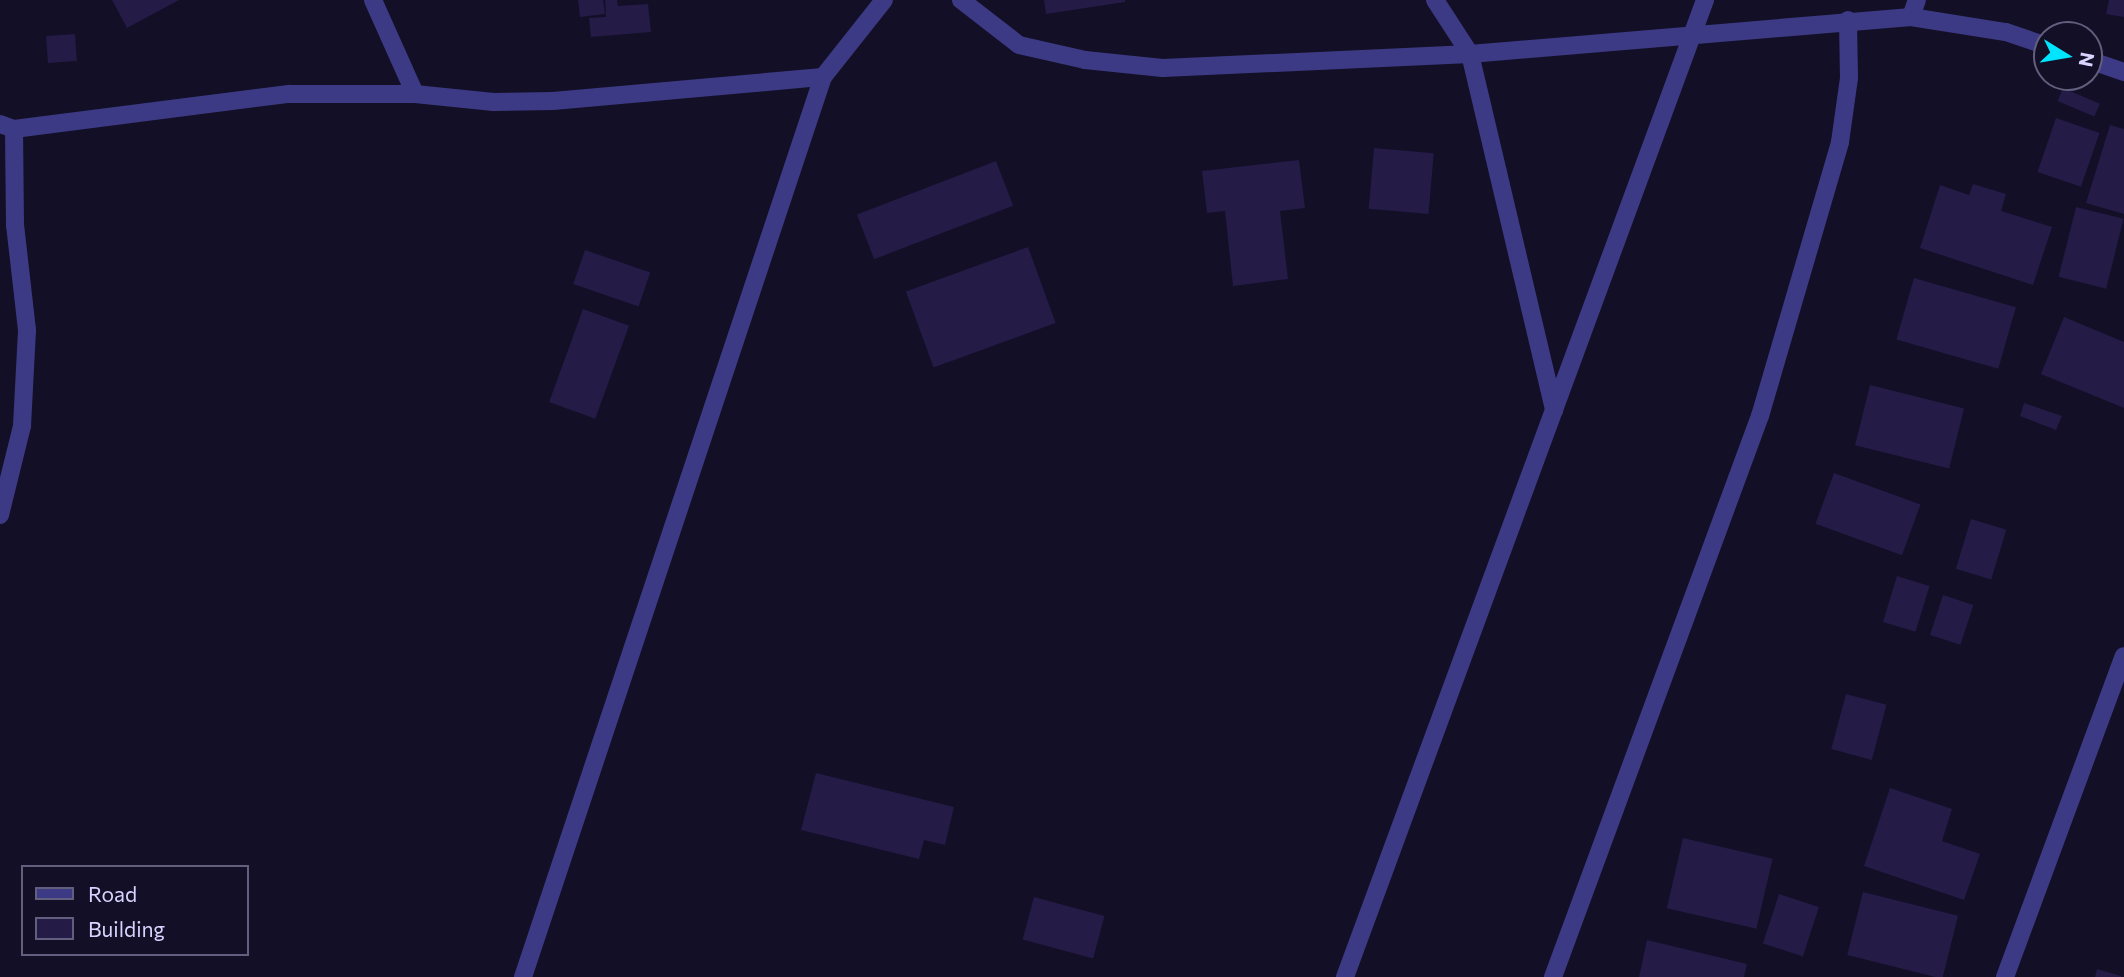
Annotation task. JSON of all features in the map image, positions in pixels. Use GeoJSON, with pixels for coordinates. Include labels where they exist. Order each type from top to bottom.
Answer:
{"type":"FeatureCollection","features":[{"type":"Feature","properties":{"kind":"street"},"geometry":{"type":"LineString","coordinates":[[373,0],[415,94]]}},
{"type":"Feature","properties":{"kind":"street"},"geometry":{"type":"LineString","coordinates":[[523,977],[823,78],[884,0]]}},
{"type":"Feature","properties":{"kind":"street"},"geometry":{"type":"LineString","coordinates":[[961,0],[1019,45],[1085,60],[1163,68],[1470,54],[1848,20],[1914,9],[2033,41]]}},
{"type":"Feature","properties":{"kind":"street"},"geometry":{"type":"LineString","coordinates":[[1435,0],[1470,54],[1554,410]]}},
{"type":"Feature","properties":{"kind":"street"},"geometry":{"type":"LineString","coordinates":[[1345,977],[1690,34],[1705,0]]}},
{"type":"Feature","properties":{"kind":"street"},"geometry":{"type":"LineString","coordinates":[[1553,977],[1760,416],[1840,142],[1849,78],[1848,20]]}},
{"type":"Feature","properties":{"kind":"street"},"geometry":{"type":"LineString","coordinates":[[2103,65],[2124,72]]}},
{"type":"Feature","properties":{"kind":"street"},"geometry":{"type":"LineString","coordinates":[[0,515],[22,426],[27,330],[7,127],[209,101],[289,94],[415,94],[494,102],[553,101],[823,78]]}},
{"type":"Feature","properties":{"kind":"street"},"geometry":{"type":"LineString","coordinates":[[2005,977],[2124,656]]}},
{"type":"Feature","properties":{"kind":"building"},"geometry":{"type":"Polygon","coordinates":[[[112,0],[179,0],[127,28],[112,0]]]}},
{"type":"Feature","properties":{"kind":"building"},"geometry":{"type":"Polygon","coordinates":[[[578,0],[603,0],[605,14],[580,17],[578,0]]]}},
{"type":"Feature","properties":{"kind":"building"},"geometry":{"type":"Polygon","coordinates":[[[605,0],[617,0],[618,6],[648,4],[651,32],[591,37],[589,18],[606,17],[605,0]]]}},
{"type":"Feature","properties":{"kind":"building"},"geometry":{"type":"Polygon","coordinates":[[[1044,0],[1125,0],[1125,2],[1046,14],[1044,0]]]}},
{"type":"Feature","properties":{"kind":"building"},"geometry":{"type":"Polygon","coordinates":[[[2109,0],[2124,0],[2124,17],[2106,14],[2109,0]]]}},
{"type":"Feature","properties":{"kind":"building"},"geometry":{"type":"Polygon","coordinates":[[[75,34],[77,61],[48,63],[46,36],[75,34]]]}},
{"type":"Feature","properties":{"kind":"building"},"geometry":{"type":"Polygon","coordinates":[[[2062,91],[2070,91],[2100,104],[2094,117],[2058,101],[2062,91]]]}},
{"type":"Feature","properties":{"kind":"building"},"geometry":{"type":"Polygon","coordinates":[[[2056,118],[2099,133],[2081,187],[2037,172],[2056,118]]]}},
{"type":"Feature","properties":{"kind":"building"},"geometry":{"type":"Polygon","coordinates":[[[2110,125],[2124,129],[2124,214],[2086,203],[2110,125]]]}},
{"type":"Feature","properties":{"kind":"building"},"geometry":{"type":"Polygon","coordinates":[[[1374,148],[1434,153],[1428,214],[1369,209],[1374,148]]]}},
{"type":"Feature","properties":{"kind":"building"},"geometry":{"type":"Polygon","coordinates":[[[1299,160],[1305,208],[1280,211],[1288,279],[1233,286],[1225,211],[1207,213],[1202,171],[1299,160]]]}},
{"type":"Feature","properties":{"kind":"building"},"geometry":{"type":"Polygon","coordinates":[[[996,161],[1013,206],[874,259],[857,214],[996,161]]]}},
{"type":"Feature","properties":{"kind":"building"},"geometry":{"type":"Polygon","coordinates":[[[1973,184],[2006,194],[2001,211],[2052,227],[2033,285],[1920,248],[1940,185],[1969,195],[1973,184]]]}},
{"type":"Feature","properties":{"kind":"building"},"geometry":{"type":"Polygon","coordinates":[[[2076,207],[2124,219],[2106,289],[2059,277],[2076,207]]]}},
{"type":"Feature","properties":{"kind":"building"},"geometry":{"type":"Polygon","coordinates":[[[1028,247],[1056,323],[934,368],[906,291],[1028,247]]]}},
{"type":"Feature","properties":{"kind":"building"},"geometry":{"type":"Polygon","coordinates":[[[585,250],[650,272],[639,307],[573,284],[585,250]]]}},
{"type":"Feature","properties":{"kind":"building"},"geometry":{"type":"Polygon","coordinates":[[[1914,278],[2016,307],[1998,369],[1896,340],[1914,278]]]}},
{"type":"Feature","properties":{"kind":"building"},"geometry":{"type":"Polygon","coordinates":[[[583,309],[629,326],[595,419],[549,402],[583,309]]]}},
{"type":"Feature","properties":{"kind":"building"},"geometry":{"type":"Polygon","coordinates":[[[2064,317],[2124,342],[2124,408],[2041,374],[2064,317]]]}},
{"type":"Feature","properties":{"kind":"building"},"geometry":{"type":"Polygon","coordinates":[[[1870,385],[1964,408],[1949,469],[1855,445],[1870,385]]]}},
{"type":"Feature","properties":{"kind":"building"},"geometry":{"type":"Polygon","coordinates":[[[2024,403],[2062,416],[2056,430],[2020,416],[2024,403]]]}},
{"type":"Feature","properties":{"kind":"building"},"geometry":{"type":"Polygon","coordinates":[[[1834,473],[1920,504],[1902,555],[1816,524],[1834,473]]]}},
{"type":"Feature","properties":{"kind":"building"},"geometry":{"type":"Polygon","coordinates":[[[1971,519],[2006,530],[1991,580],[1956,569],[1971,519]]]}},
{"type":"Feature","properties":{"kind":"building"},"geometry":{"type":"Polygon","coordinates":[[[1897,576],[1930,586],[1915,632],[1883,622],[1897,576]]]}},
{"type":"Feature","properties":{"kind":"building"},"geometry":{"type":"Polygon","coordinates":[[[1943,595],[1973,605],[1960,645],[1930,635],[1943,595]]]}},
{"type":"Feature","properties":{"kind":"building"},"geometry":{"type":"Polygon","coordinates":[[[1846,694],[1887,705],[1872,760],[1831,749],[1846,694]]]}},
{"type":"Feature","properties":{"kind":"building"},"geometry":{"type":"Polygon","coordinates":[[[816,773],[954,807],[945,845],[924,840],[919,859],[801,830],[816,773]]]}},
{"type":"Feature","properties":{"kind":"building"},"geometry":{"type":"Polygon","coordinates":[[[1890,788],[1952,809],[1942,841],[1980,854],[1964,900],[1864,866],[1890,788]]]}},
{"type":"Feature","properties":{"kind":"building"},"geometry":{"type":"Polygon","coordinates":[[[1683,838],[1773,859],[1756,929],[1667,908],[1683,838]]]}},
{"type":"Feature","properties":{"kind":"building"},"geometry":{"type":"Polygon","coordinates":[[[1863,892],[1958,916],[1943,977],[1847,955],[1863,892]]]}},
{"type":"Feature","properties":{"kind":"building"},"geometry":{"type":"Polygon","coordinates":[[[1779,894],[1819,907],[1803,956],[1763,943],[1779,894]]]}},
{"type":"Feature","properties":{"kind":"building"},"geometry":{"type":"Polygon","coordinates":[[[1034,897],[1105,916],[1093,958],[1023,940],[1034,897]]]}},
{"type":"Feature","properties":{"kind":"building"},"geometry":{"type":"Polygon","coordinates":[[[1647,940],[1747,964],[1744,977],[1639,977],[1647,940]]]}},
{"type":"Feature","properties":{"kind":"building"},"geometry":{"type":"Polygon","coordinates":[[[2097,969],[2121,976],[2121,977],[2095,977],[2097,969]]]}}]}
